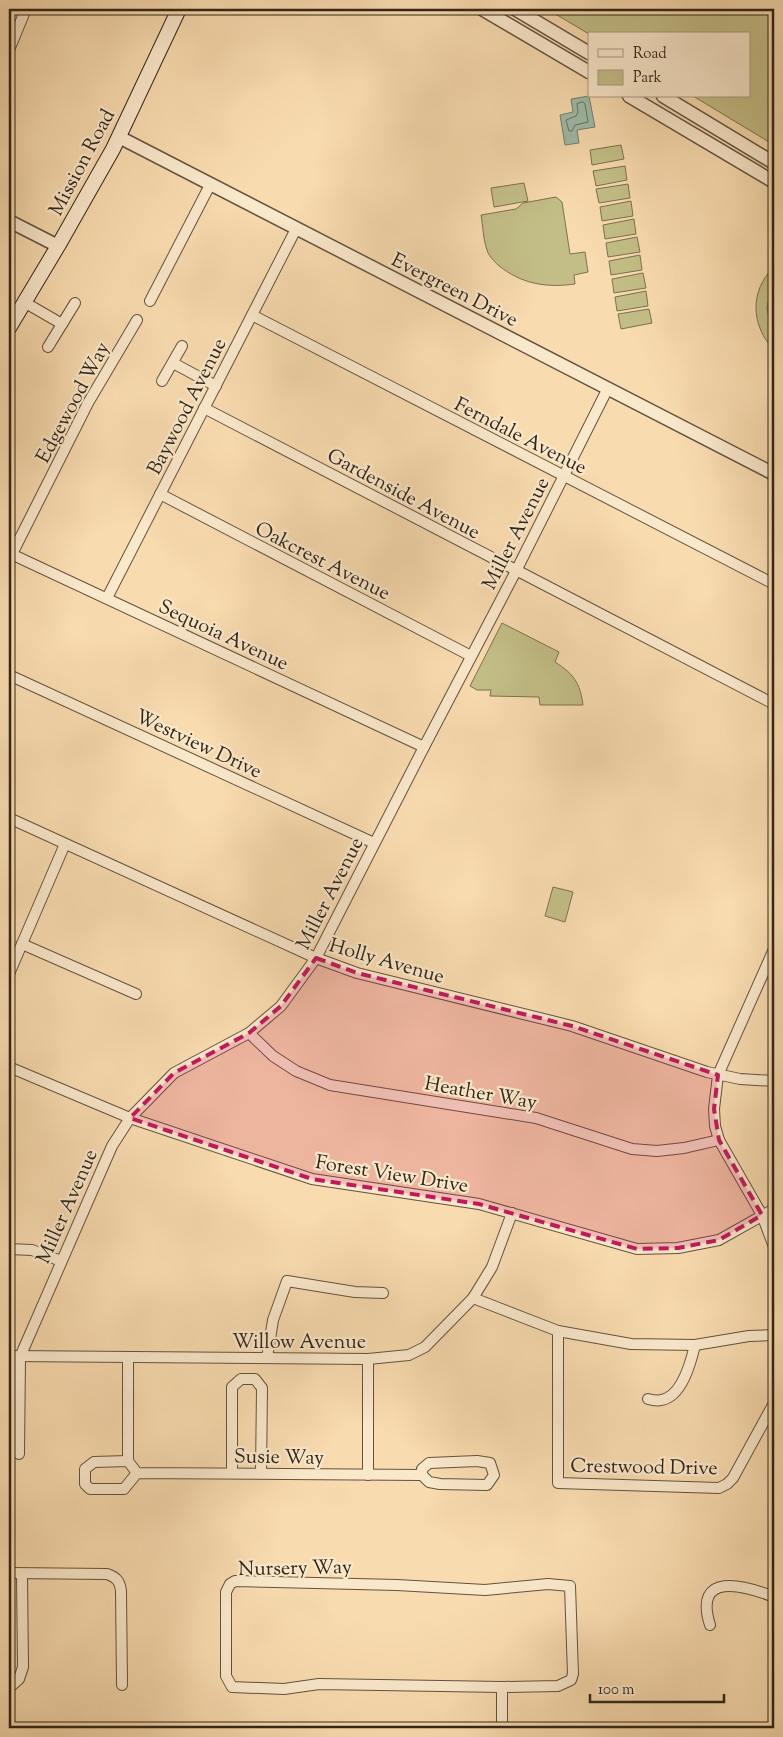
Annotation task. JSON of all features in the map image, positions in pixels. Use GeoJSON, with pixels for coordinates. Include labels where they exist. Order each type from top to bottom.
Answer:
{"type":"FeatureCollection","features":[{"type":"Feature","properties":{"kind":"main road","name":"Mission Road"},"geometry":{"type":"LineString","coordinates":[[9,328],[58,246],[119,137],[179,9]]}},
{"type":"Feature","properties":{"kind":"street"},"geometry":{"type":"LineString","coordinates":[[9,50],[26,9]]}},
{"type":"Feature","properties":{"kind":"street"},"geometry":{"type":"LineString","coordinates":[[482,9],[588,71]]}},
{"type":"Feature","properties":{"kind":"street"},"geometry":{"type":"LineString","coordinates":[[515,9],[588,52]]}},
{"type":"Feature","properties":{"kind":"street"},"geometry":{"type":"LineString","coordinates":[[633,98],[774,182]]}},
{"type":"Feature","properties":{"kind":"street"},"geometry":{"type":"LineString","coordinates":[[665,98],[774,163]]}},
{"type":"Feature","properties":{"kind":"street","name":"Evergreen Drive"},"geometry":{"type":"LineString","coordinates":[[119,137],[774,474]]}},
{"type":"Feature","properties":{"kind":"street"},"geometry":{"type":"LineString","coordinates":[[150,301],[210,185]]}},
{"type":"Feature","properties":{"kind":"street"},"geometry":{"type":"LineString","coordinates":[[9,221],[58,246]]}},
{"type":"Feature","properties":{"kind":"street","name":"Baywood Avenue"},"geometry":{"type":"LineString","coordinates":[[107,598],[296,229]]}},
{"type":"Feature","properties":{"kind":"street"},"geometry":{"type":"LineString","coordinates":[[24,302],[62,324]]}},
{"type":"Feature","properties":{"kind":"street"},"geometry":{"type":"LineString","coordinates":[[48,347],[74,303]]}},
{"type":"Feature","properties":{"kind":"street","name":"Ferndale Avenue"},"geometry":{"type":"LineString","coordinates":[[252,315],[774,584]]}},
{"type":"Feature","properties":{"kind":"street","name":"Edgewood Way"},"geometry":{"type":"LineString","coordinates":[[10,554],[88,402],[137,320]]}},
{"type":"Feature","properties":{"kind":"street"},"geometry":{"type":"LineString","coordinates":[[162,381],[182,346]]}},
{"type":"Feature","properties":{"kind":"street"},"geometry":{"type":"LineString","coordinates":[[173,363],[216,386]]}},
{"type":"Feature","properties":{"kind":"street","name":"Miller Avenue"},"geometry":{"type":"LineString","coordinates":[[20,1357],[112,1146],[130,1118],[174,1074],[249,1033],[281,1006],[316,958],[516,571],[608,388]]}},
{"type":"Feature","properties":{"kind":"street","name":"Gardenside Avenue"},"geometry":{"type":"LineString","coordinates":[[204,408],[774,704]]}},
{"type":"Feature","properties":{"kind":"street","name":"Oakcrest Avenue"},"geometry":{"type":"LineString","coordinates":[[160,494],[471,656]]}},
{"type":"Feature","properties":{"kind":"street","name":"Sequoia Avenue"},"geometry":{"type":"LineString","coordinates":[[10,554],[424,747]]}},
{"type":"Feature","properties":{"kind":"street","name":"Westview Drive"},"geometry":{"type":"LineString","coordinates":[[9,674],[374,843]]}},
{"type":"Feature","properties":{"kind":"street","name":"Holly Avenue"},"geometry":{"type":"LineString","coordinates":[[9,818],[316,958],[357,973],[572,1026],[718,1075],[749,1080],[774,1081]]}},
{"type":"Feature","properties":{"kind":"street"},"geometry":{"type":"LineString","coordinates":[[9,974],[65,844]]}},
{"type":"Feature","properties":{"kind":"street"},"geometry":{"type":"LineString","coordinates":[[22,944],[136,994]]}},
{"type":"Feature","properties":{"kind":"street"},"geometry":{"type":"LineString","coordinates":[[774,949],[718,1075],[714,1109],[719,1140],[762,1215],[774,1247]]}},
{"type":"Feature","properties":{"kind":"street","name":"Heather Way"},"geometry":{"type":"LineString","coordinates":[[249,1033],[273,1056],[296,1071],[330,1086],[536,1118],[632,1149],[656,1151],[684,1148],[719,1140]]}},
{"type":"Feature","properties":{"kind":"street","name":"Forest View Drive"},"geometry":{"type":"LineString","coordinates":[[9,1067],[130,1118],[312,1179],[479,1204],[637,1249],[678,1248],[718,1240],[774,1209]]}},
{"type":"Feature","properties":{"kind":"street","name":"Willow Avenue"},"geometry":{"type":"LineString","coordinates":[[9,1356],[368,1359],[409,1355],[425,1346],[473,1298],[492,1266],[512,1213]]}},
{"type":"Feature","properties":{"kind":"street"},"geometry":{"type":"LineString","coordinates":[[9,1249],[32,1250],[61,1261]]}},
{"type":"Feature","properties":{"kind":"street"},"geometry":{"type":"LineString","coordinates":[[267,1358],[273,1320],[286,1281],[355,1292],[383,1293]]}},
{"type":"Feature","properties":{"kind":"street"},"geometry":{"type":"LineString","coordinates":[[473,1298],[558,1331],[631,1344],[695,1345],[749,1336],[774,1335]]}},
{"type":"Feature","properties":{"kind":"street","name":"Crestwood Drive"},"geometry":{"type":"LineString","coordinates":[[558,1331],[558,1483],[718,1488],[728,1484],[733,1478],[774,1403]]}},
{"type":"Feature","properties":{"kind":"street"},"geometry":{"type":"LineString","coordinates":[[648,1399],[661,1400],[673,1394],[689,1370],[695,1345]]}},
{"type":"Feature","properties":{"kind":"street"},"geometry":{"type":"LineString","coordinates":[[19,1454],[20,1357]]}},
{"type":"Feature","properties":{"kind":"street"},"geometry":{"type":"LineString","coordinates":[[128,1357],[128,1461],[137,1473],[124,1490],[90,1489],[85,1484],[85,1469],[94,1462],[128,1461]]}},
{"type":"Feature","properties":{"kind":"street"},"geometry":{"type":"LineString","coordinates":[[368,1359],[368,1475]]}},
{"type":"Feature","properties":{"kind":"street"},"geometry":{"type":"LineString","coordinates":[[232,1473],[232,1387],[241,1379],[255,1379],[262,1388],[261,1473]]}},
{"type":"Feature","properties":{"kind":"street","name":"Susie Way"},"geometry":{"type":"LineString","coordinates":[[137,1473],[422,1475],[429,1482],[440,1484],[487,1485],[494,1475],[490,1463],[478,1461],[430,1463],[422,1469],[422,1475]]}},
{"type":"Feature","properties":{"kind":"street"},"geometry":{"type":"LineString","coordinates":[[9,1573],[107,1574],[114,1576],[118,1580],[121,1591],[122,1685]]}},
{"type":"Feature","properties":{"kind":"street"},"geometry":{"type":"LineString","coordinates":[[9,1688],[18,1679],[23,1666],[22,1574]]}},
{"type":"Feature","properties":{"kind":"street","name":"Nursery Way"},"geometry":{"type":"LineString","coordinates":[[240,1581],[398,1584],[485,1590],[548,1584],[570,1586],[573,1674],[571,1680],[558,1686],[502,1687],[318,1684],[284,1689],[232,1687],[226,1676],[227,1588],[230,1584],[240,1581]]}},
{"type":"Feature","properties":{"kind":"street"},"geometry":{"type":"LineString","coordinates":[[710,1625],[706,1611],[707,1599],[718,1588],[730,1585],[745,1587],[774,1597]]}},
{"type":"Feature","properties":{"kind":"street"},"geometry":{"type":"LineString","coordinates":[[502,1687],[502,1728]]}},
{"type":"Feature","properties":{"kind":"highlighted area"},"geometry":{"type":"Polygon","coordinates":[[[316,958],[357,973],[572,1026],[718,1075],[714,1109],[719,1140],[762,1215],[719,1240],[678,1248],[637,1249],[479,1204],[312,1179],[130,1118],[174,1073],[249,1033],[281,1006],[316,958]]]}},
{"type":"Feature","properties":{"kind":"green space"},"geometry":{"type":"Polygon","coordinates":[[[547,9],[774,9],[774,145],[696,98],[750,98],[750,32],[588,33],[547,9]]]}},
{"type":"Feature","properties":{"kind":"green space"},"geometry":{"type":"Polygon","coordinates":[[[621,145],[624,159],[592,165],[590,150],[621,145]]]}},
{"type":"Feature","properties":{"kind":"green space"},"geometry":{"type":"Polygon","coordinates":[[[625,166],[627,180],[596,186],[593,171],[625,166]]]}},
{"type":"Feature","properties":{"kind":"green space"},"geometry":{"type":"Polygon","coordinates":[[[524,183],[528,201],[494,207],[491,188],[524,183]]]}},
{"type":"Feature","properties":{"kind":"green space"},"geometry":{"type":"Polygon","coordinates":[[[628,184],[630,198],[599,203],[596,189],[628,184]]]}},
{"type":"Feature","properties":{"kind":"green space"},"geometry":{"type":"Polygon","coordinates":[[[556,197],[562,202],[570,254],[585,252],[588,272],[574,275],[575,284],[564,285],[544,285],[516,277],[491,258],[485,241],[481,215],[516,209],[523,203],[556,197]]]}},
{"type":"Feature","properties":{"kind":"green space"},"geometry":{"type":"Polygon","coordinates":[[[631,201],[633,216],[602,221],[600,207],[631,201]]]}},
{"type":"Feature","properties":{"kind":"green space"},"geometry":{"type":"Polygon","coordinates":[[[634,219],[636,234],[605,239],[603,225],[634,219]]]}},
{"type":"Feature","properties":{"kind":"green space"},"geometry":{"type":"Polygon","coordinates":[[[637,237],[640,252],[608,257],[606,243],[637,237]]]}},
{"type":"Feature","properties":{"kind":"green space"},"geometry":{"type":"Polygon","coordinates":[[[640,255],[642,270],[611,275],[609,261],[640,255]]]}},
{"type":"Feature","properties":{"kind":"green space"},"geometry":{"type":"Polygon","coordinates":[[[774,267],[774,285],[767,308],[774,332],[774,350],[766,341],[761,330],[757,320],[756,308],[760,287],[774,267]]]}},
{"type":"Feature","properties":{"kind":"green space"},"geometry":{"type":"Polygon","coordinates":[[[643,273],[646,288],[614,293],[612,279],[643,273]]]}},
{"type":"Feature","properties":{"kind":"green space"},"geometry":{"type":"Polygon","coordinates":[[[646,291],[648,306],[617,311],[615,297],[646,291]]]}},
{"type":"Feature","properties":{"kind":"green space"},"geometry":{"type":"Polygon","coordinates":[[[649,309],[652,323],[621,329],[618,314],[649,309]]]}},
{"type":"Feature","properties":{"kind":"green space"},"geometry":{"type":"Polygon","coordinates":[[[502,623],[559,652],[555,662],[575,680],[583,705],[540,705],[539,697],[490,696],[491,690],[477,690],[470,686],[502,623]]]}},
{"type":"Feature","properties":{"kind":"green space"},"geometry":{"type":"Polygon","coordinates":[[[553,887],[573,892],[565,922],[545,916],[553,887]]]}},
{"type":"Feature","properties":{"kind":"water"},"geometry":{"type":"Polygon","coordinates":[[[588,96],[595,127],[577,130],[579,143],[565,145],[560,115],[573,112],[571,99],[588,96]]]}}]}
